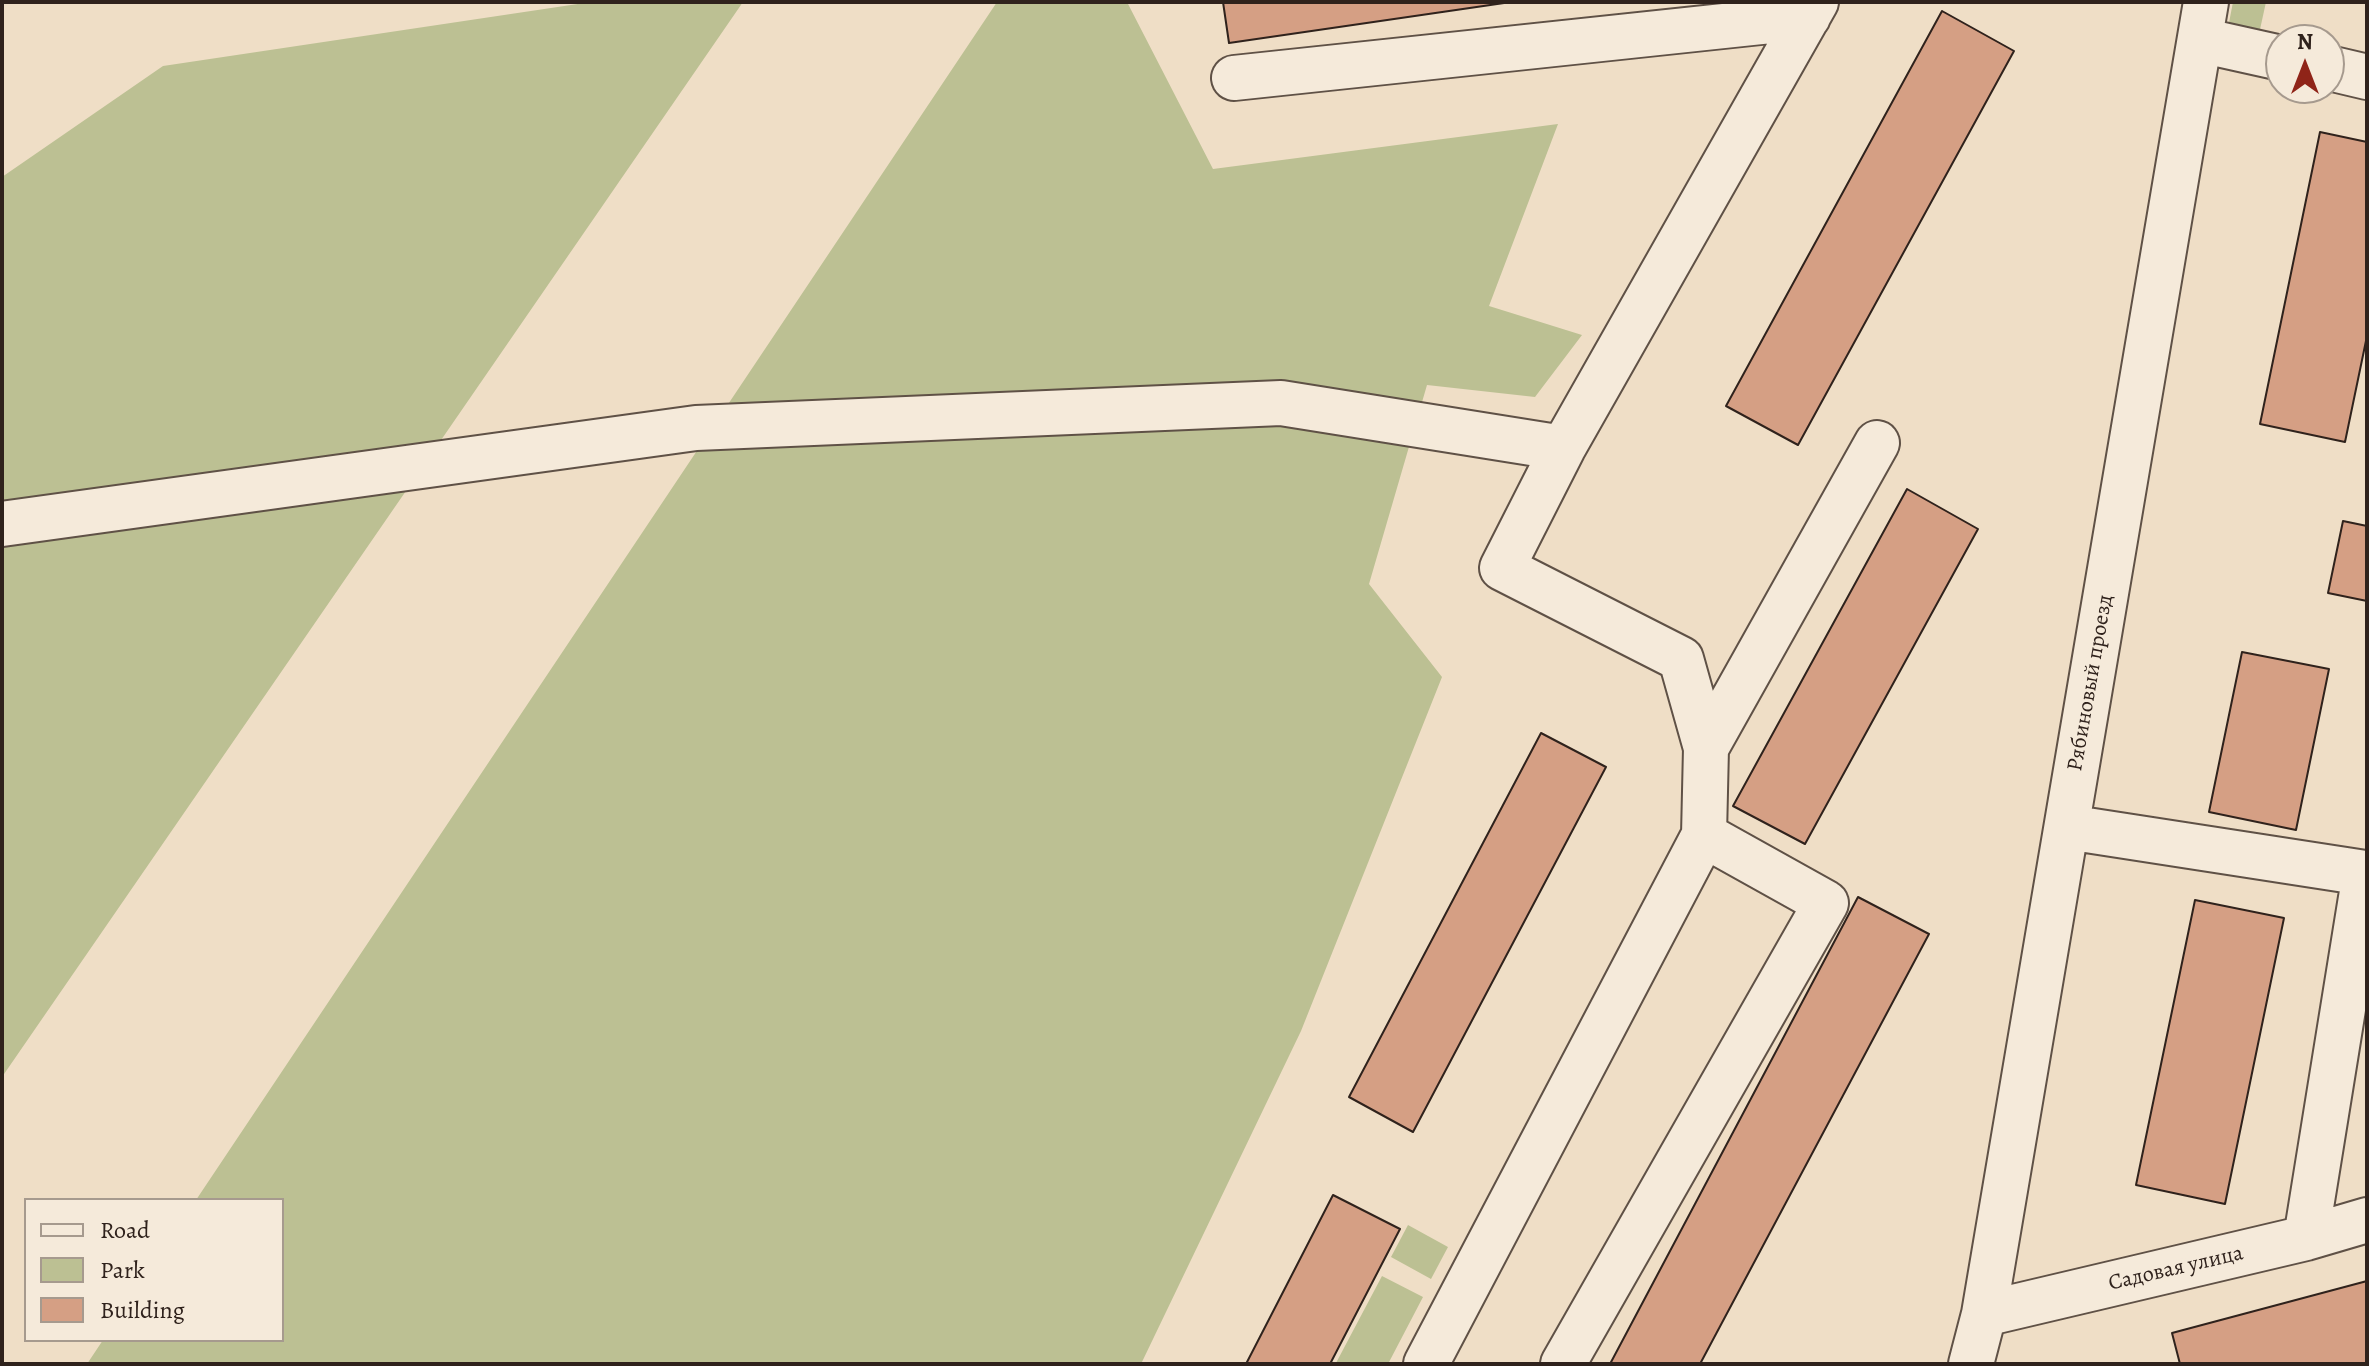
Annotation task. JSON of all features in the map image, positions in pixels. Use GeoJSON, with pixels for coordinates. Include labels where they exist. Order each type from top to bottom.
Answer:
{"type":"FeatureCollection","features":[{"type":"Feature","properties":{"kind":"street"},"geometry":{"type":"LineString","coordinates":[[1234,78],[1812,9]]}},
{"type":"Feature","properties":{"kind":"street"},"geometry":{"type":"LineString","coordinates":[[1426,1364],[1704,835],[1706,748],[1681,659],[1502,568],[1563,448],[1812,9]]}},
{"type":"Feature","properties":{"kind":"street"},"geometry":{"type":"LineString","coordinates":[[2203,21],[2265,50]]}},
{"type":"Feature","properties":{"kind":"street","name":"Рябиновый проезд"},"geometry":{"type":"LineString","coordinates":[[1971,1364],[1984,1314],[2203,21]]}},
{"type":"Feature","properties":{"kind":"street"},"geometry":{"type":"LineString","coordinates":[[2345,72],[2367,77]]}},
{"type":"Feature","properties":{"kind":"street"},"geometry":{"type":"LineString","coordinates":[[2,524],[696,428],[1281,403],[1563,448]]}},
{"type":"Feature","properties":{"kind":"street"},"geometry":{"type":"LineString","coordinates":[[1706,748],[1877,443]]}},
{"type":"Feature","properties":{"kind":"street"},"geometry":{"type":"LineString","coordinates":[[2067,827],[2366,868],[2306,1238]]}},
{"type":"Feature","properties":{"kind":"street"},"geometry":{"type":"LineString","coordinates":[[1563,1364],[1826,903],[1704,835]]}},
{"type":"Feature","properties":{"kind":"street","name":"Садовая улица"},"geometry":{"type":"LineString","coordinates":[[1984,1314],[2306,1238],[2367,1220]]}},
{"type":"Feature","properties":{"kind":"green space"},"geometry":{"type":"Polygon","coordinates":[[[591,2],[743,2],[2,1077],[2,177],[163,66],[591,2]]]}},
{"type":"Feature","properties":{"kind":"green space"},"geometry":{"type":"Polygon","coordinates":[[[997,2],[1127,2],[1213,169],[1558,124],[1489,306],[1582,335],[1535,397],[1427,385],[1369,584],[1442,677],[1301,1031],[1141,1364],[87,1364],[102,1342],[284,1342],[284,1198],[197,1198],[997,2]]]}},
{"type":"Feature","properties":{"kind":"green space"},"geometry":{"type":"Polygon","coordinates":[[[2233,2],[2266,2],[2259,34],[2228,28],[2233,2]]]}},
{"type":"Feature","properties":{"kind":"green space"},"geometry":{"type":"Polygon","coordinates":[[[1408,1225],[1448,1247],[1431,1279],[1391,1257],[1408,1225]]]}},
{"type":"Feature","properties":{"kind":"green space"},"geometry":{"type":"Polygon","coordinates":[[[1382,1276],[1423,1297],[1388,1364],[1336,1363],[1382,1276]]]}},
{"type":"Feature","properties":{"kind":"building"},"geometry":{"type":"Polygon","coordinates":[[[1223,2],[1511,2],[1229,43],[1223,2]]]}},
{"type":"Feature","properties":{"kind":"building"},"geometry":{"type":"Polygon","coordinates":[[[1942,11],[2014,51],[1798,445],[1726,406],[1942,11]]]}},
{"type":"Feature","properties":{"kind":"building"},"geometry":{"type":"Polygon","coordinates":[[[2320,132],[2367,142],[2367,336],[2345,442],[2260,424],[2320,132]]]}},
{"type":"Feature","properties":{"kind":"building"},"geometry":{"type":"Polygon","coordinates":[[[1907,489],[1978,529],[1805,844],[1733,806],[1907,489]]]}},
{"type":"Feature","properties":{"kind":"building"},"geometry":{"type":"Polygon","coordinates":[[[2343,521],[2367,526],[2367,601],[2328,593],[2343,521]]]}},
{"type":"Feature","properties":{"kind":"building"},"geometry":{"type":"Polygon","coordinates":[[[2242,652],[2329,669],[2296,830],[2209,812],[2242,652]]]}},
{"type":"Feature","properties":{"kind":"building"},"geometry":{"type":"Polygon","coordinates":[[[1541,733],[1606,767],[1413,1132],[1349,1097],[1541,733]]]}},
{"type":"Feature","properties":{"kind":"building"},"geometry":{"type":"Polygon","coordinates":[[[1858,897],[1929,934],[1700,1364],[1610,1364],[1858,897]]]}},
{"type":"Feature","properties":{"kind":"building"},"geometry":{"type":"Polygon","coordinates":[[[2195,900],[2284,918],[2225,1204],[2136,1185],[2195,900]]]}},
{"type":"Feature","properties":{"kind":"building"},"geometry":{"type":"Polygon","coordinates":[[[1333,1195],[1400,1229],[1330,1364],[1246,1364],[1333,1195]]]}},
{"type":"Feature","properties":{"kind":"building"},"geometry":{"type":"Polygon","coordinates":[[[2367,1281],[2367,1364],[2180,1364],[2172,1333],[2367,1281]]]}}]}
